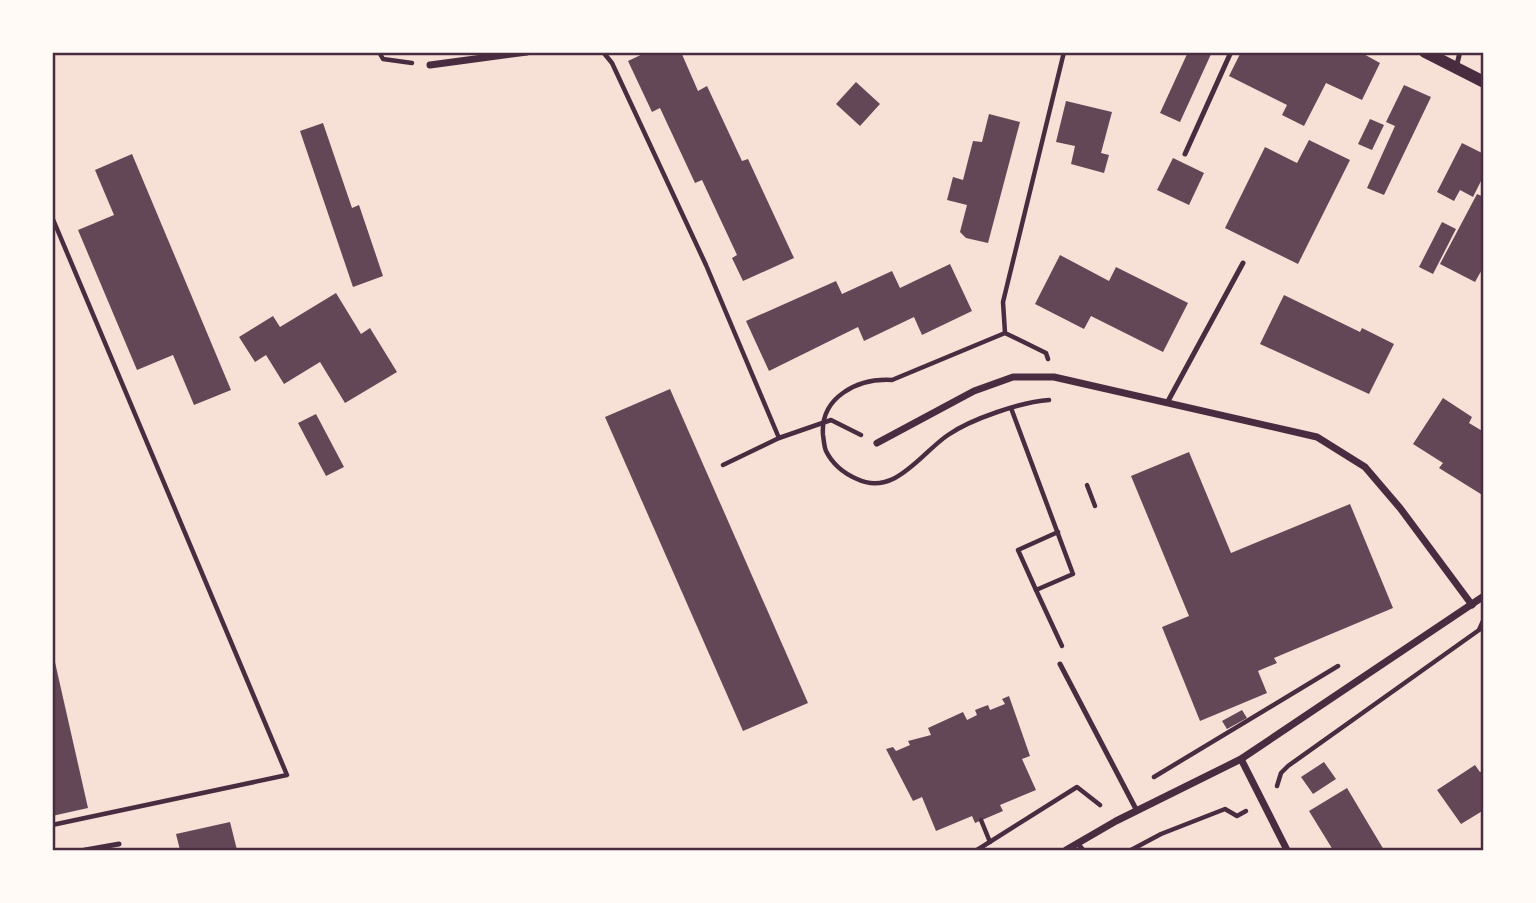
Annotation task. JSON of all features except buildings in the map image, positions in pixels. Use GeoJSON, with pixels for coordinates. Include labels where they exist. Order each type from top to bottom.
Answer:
{"type":"FeatureCollection","features":[{"type":"Feature","properties":{"kind":"street"},"geometry":{"type":"LineString","coordinates":[[430,65],[527,52]]}},
{"type":"Feature","properties":{"kind":"street"},"geometry":{"type":"LineString","coordinates":[[1425,52],[1483,82]]}},
{"type":"Feature","properties":{"kind":"street"},"geometry":{"type":"LineString","coordinates":[[877,443],[987,386],[1013,377],[1055,377],[1317,437],[1365,467],[1400,508],[1472,605]]}},
{"type":"Feature","properties":{"kind":"street"},"geometry":{"type":"LineString","coordinates":[[1066,850],[1080,847],[1137,811],[1241,759],[1483,596]]}},
{"type":"Feature","properties":{"kind":"street"},"geometry":{"type":"LineString","coordinates":[[1241,759],[1287,850]]}},
{"type":"Feature","properties":{"kind":"lane"},"geometry":{"type":"LineString","coordinates":[[1185,154],[1231,52]]}},
{"type":"Feature","properties":{"kind":"lane"},"geometry":{"type":"LineString","coordinates":[[1456,68],[1460,52]]}},
{"type":"Feature","properties":{"kind":"lane"},"geometry":{"type":"LineString","coordinates":[[1167,402],[1243,263]]}},
{"type":"Feature","properties":{"kind":"lane"},"geometry":{"type":"LineString","coordinates":[[1060,664],[1137,811]]}},
{"type":"Feature","properties":{"kind":"lane"},"geometry":{"type":"LineString","coordinates":[[85,850],[119,844]]}},
{"type":"Feature","properties":{"kind":"path"},"geometry":{"type":"LineString","coordinates":[[379,52],[383,60],[430,65]]}},
{"type":"Feature","properties":{"kind":"path"},"geometry":{"type":"LineString","coordinates":[[603,52],[612,63],[706,265],[779,438]]}},
{"type":"Feature","properties":{"kind":"path"},"geometry":{"type":"LineString","coordinates":[[1055,377],[1046,353],[1005,333],[1003,302],[1064,52]]}},
{"type":"Feature","properties":{"kind":"path"},"geometry":{"type":"LineString","coordinates":[[52,217],[286,775],[52,825]]}},
{"type":"Feature","properties":{"kind":"path"},"geometry":{"type":"LineString","coordinates":[[1011,408],[1073,574],[1036,590]]}},
{"type":"Feature","properties":{"kind":"path"},"geometry":{"type":"LineString","coordinates":[[723,466],[779,438],[831,420],[877,443]]}},
{"type":"Feature","properties":{"kind":"path"},"geometry":{"type":"LineString","coordinates":[[1087,485],[1095,506]]}},
{"type":"Feature","properties":{"kind":"path"},"geometry":{"type":"LineString","coordinates":[[1058,533],[1018,550],[1063,650],[1060,664]]}},
{"type":"Feature","properties":{"kind":"path"},"geometry":{"type":"LineString","coordinates":[[1275,795],[1281,774],[1287,766],[1479,630]]}},
{"type":"Feature","properties":{"kind":"path"},"geometry":{"type":"LineString","coordinates":[[977,850],[1077,787],[1098,806],[1126,793],[1343,663]]}},
{"type":"Feature","properties":{"kind":"path"},"geometry":{"type":"LineString","coordinates":[[1131,850],[1161,834],[1225,809],[1237,816]]}},
{"type":"Feature","properties":{"kind":"path"},"geometry":{"type":"LineString","coordinates":[[981,820],[990,842]]}}]}
